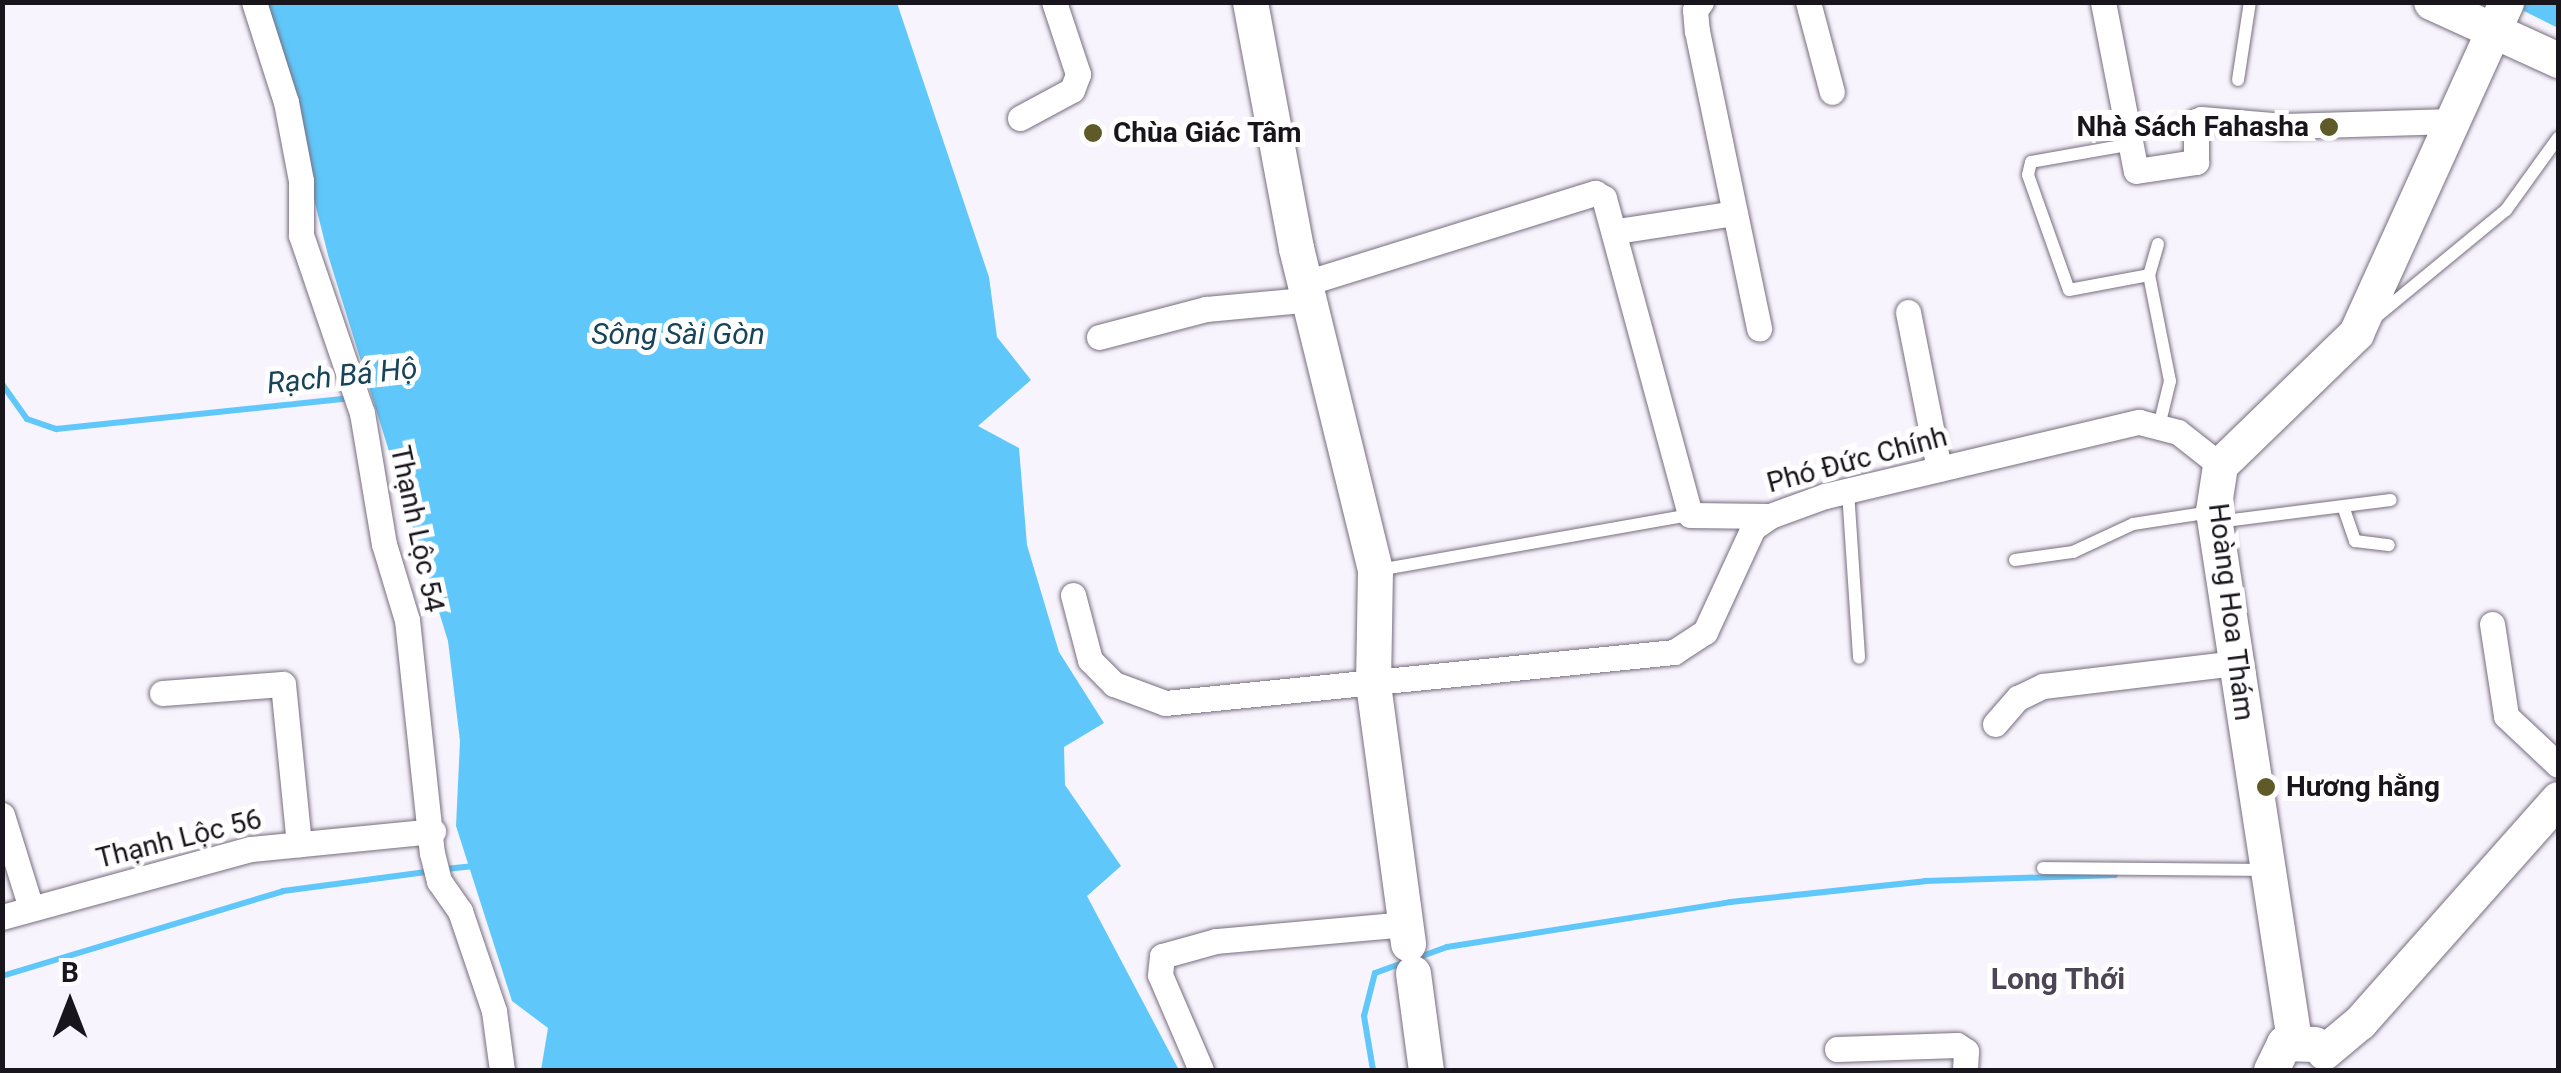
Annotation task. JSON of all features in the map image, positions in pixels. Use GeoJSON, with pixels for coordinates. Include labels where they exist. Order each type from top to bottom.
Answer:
{"type":"FeatureCollection","features":[{"type":"Feature","properties":{"kind":"street","name":"Thạnh Lộc 54"},"geometry":{"type":"LineString","coordinates":[[254,2],[286,102],[301,181],[301,235],[361,410],[384,544],[408,620],[435,856],[460,911],[494,1011],[502,1070]]}},
{"type":"Feature","properties":{"kind":"street"},"geometry":{"type":"LineString","coordinates":[[1020,118],[1072,90],[1078,74],[1054,2]]}},
{"type":"Feature","properties":{"kind":"street"},"geometry":{"type":"LineString","coordinates":[[1250,2],[1296,248],[1311,290],[1375,570],[1373,684],[1426,1070]]}},
{"type":"Feature","properties":{"kind":"street"},"geometry":{"type":"LineString","coordinates":[[1701,2],[1695,10],[1698,31],[1759,329]]}},
{"type":"Feature","properties":{"kind":"street"},"geometry":{"type":"LineString","coordinates":[[1808,2],[1832,92]]}},
{"type":"Feature","properties":{"kind":"street"},"geometry":{"type":"LineString","coordinates":[[2103,2],[2130,163],[2145,171],[2196,162],[2196,121],[2201,119],[2284,126],[2453,121]]}},
{"type":"Feature","properties":{"kind":"street"},"geometry":{"type":"LineString","coordinates":[[2431,2],[2502,13],[2558,60]]}},
{"type":"Feature","properties":{"kind":"street","name":"Hoàng Hoa Thám"},"geometry":{"type":"LineString","coordinates":[[2316,1054],[2268,870],[2214,517],[2220,466],[2356,333],[2502,13]]}},
{"type":"Feature","properties":{"kind":"street"},"geometry":{"type":"LineString","coordinates":[[1099,336],[1206,309],[1311,290],[1595,193],[1604,198],[1617,231],[1690,515]]}},
{"type":"Feature","properties":{"kind":"street"},"geometry":{"type":"LineString","coordinates":[[1617,231],[1735,213]]}},
{"type":"Feature","properties":{"kind":"street"},"geometry":{"type":"LineString","coordinates":[[1908,312],[1939,469]]}},
{"type":"Feature","properties":{"kind":"street"},"geometry":{"type":"LineString","coordinates":[[2160,422],[2220,466]]}},
{"type":"Feature","properties":{"kind":"street","name":"Phó Đức Chính"},"geometry":{"type":"LineString","coordinates":[[1690,515],[1770,516],[1848,491],[1939,469],[2160,422]]}},
{"type":"Feature","properties":{"kind":"street"},"geometry":{"type":"LineString","coordinates":[[1073,595],[1090,660],[1114,684],[1165,703],[1674,652],[1705,632],[1752,528],[1770,516]]}},
{"type":"Feature","properties":{"kind":"street"},"geometry":{"type":"LineString","coordinates":[[2492,624],[2506,716],[2558,765]]}},
{"type":"Feature","properties":{"kind":"street"},"geometry":{"type":"LineString","coordinates":[[1995,724],[2018,698],[2043,686],[2236,663]]}},
{"type":"Feature","properties":{"kind":"street"},"geometry":{"type":"LineString","coordinates":[[162,693],[284,684],[299,844]]}},
{"type":"Feature","properties":{"kind":"street"},"geometry":{"type":"LineString","coordinates":[[2263,1070],[2277,1050],[2316,1054],[2360,1022],[2558,799]]}},
{"type":"Feature","properties":{"kind":"street"},"geometry":{"type":"LineString","coordinates":[[2,816],[31,908]]}},
{"type":"Feature","properties":{"kind":"street","name":"Thạnh Lộc 56"},"geometry":{"type":"LineString","coordinates":[[2,917],[251,849],[299,844],[435,856]]}},
{"type":"Feature","properties":{"kind":"street"},"geometry":{"type":"LineString","coordinates":[[1201,1070],[1160,975],[1162,956],[1216,941],[1409,947]]}},
{"type":"Feature","properties":{"kind":"street"},"geometry":{"type":"LineString","coordinates":[[1837,1049],[1957,1045],[1966,1051],[1965,1070]]}},
{"type":"Feature","properties":{"kind":"lane"},"geometry":{"type":"LineString","coordinates":[[2238,80],[2250,2]]}},
{"type":"Feature","properties":{"kind":"lane"},"geometry":{"type":"LineString","coordinates":[[2356,333],[2506,210],[2558,138]]}},
{"type":"Feature","properties":{"kind":"lane"},"geometry":{"type":"LineString","coordinates":[[2127,145],[2031,162],[2028,176],[2069,290],[2148,275]]}},
{"type":"Feature","properties":{"kind":"lane"},"geometry":{"type":"LineString","coordinates":[[2158,244],[2148,275],[2170,381],[2160,422]]}},
{"type":"Feature","properties":{"kind":"lane"},"geometry":{"type":"LineString","coordinates":[[1848,491],[1859,658]]}},
{"type":"Feature","properties":{"kind":"lane"},"geometry":{"type":"LineString","coordinates":[[2016,560],[2072,552],[2134,524],[2344,508],[2391,500]]}},
{"type":"Feature","properties":{"kind":"lane"},"geometry":{"type":"LineString","coordinates":[[2344,508],[2356,541],[2389,546]]}},
{"type":"Feature","properties":{"kind":"lane","name":"Phó Đức Chính"},"geometry":{"type":"LineString","coordinates":[[1375,570],[1690,515]]}},
{"type":"Feature","properties":{"kind":"lane"},"geometry":{"type":"LineString","coordinates":[[2043,868],[2268,870]]}},
{"type":"Feature","properties":{"kind":"water","name":"Sông Sài Gòn"},"geometry":{"type":"Polygon","coordinates":[[[265,3],[897,3],[989,277],[997,337],[1031,380],[978,426],[1019,448],[1027,545],[1059,652],[1104,723],[1064,747],[1065,785],[1121,866],[1087,896],[1179,1070],[541,1070],[548,1028],[512,1001],[456,826],[460,741],[448,641],[328,255],[265,3]]]}},
{"type":"Feature","properties":{"kind":"water"},"geometry":{"type":"Polygon","coordinates":[[[2508,3],[2558,3],[2558,28],[2508,3]]]}},
{"type":"Feature","properties":{"kind":"waterway","name":"Rạch Bá Hộ"},"geometry":{"type":"LineString","coordinates":[[2,384],[27,419],[56,429],[349,398]]}},
{"type":"Feature","properties":{"kind":"waterway"},"geometry":{"type":"LineString","coordinates":[[445,869],[472,866]]}},
{"type":"Feature","properties":{"kind":"waterway"},"geometry":{"type":"LineString","coordinates":[[2,976],[283,891],[432,871]]}},
{"type":"Feature","properties":{"kind":"waterway"},"geometry":{"type":"LineString","coordinates":[[1414,959],[1447,947],[1730,902],[1925,881],[2115,875]]}},
{"type":"Feature","properties":{"kind":"waterway"},"geometry":{"type":"LineString","coordinates":[[1373,1070],[1364,1016],[1375,973],[1403,963]]}},
{"type":"Feature","properties":{"kind":"place","name":"Nhà Sách Fahasha"},"geometry":{"type":"Point","coordinates":[2329,127]}},
{"type":"Feature","properties":{"kind":"place","name":"Chùa Giác Tâm"},"geometry":{"type":"Point","coordinates":[1093,133]}},
{"type":"Feature","properties":{"kind":"place","name":"Hương hằng"},"geometry":{"type":"Point","coordinates":[2266,787]}},
{"type":"Feature","properties":{"kind":"district","name":"Long Thới"},"geometry":{"type":"Point","coordinates":[2058,979]}}]}
